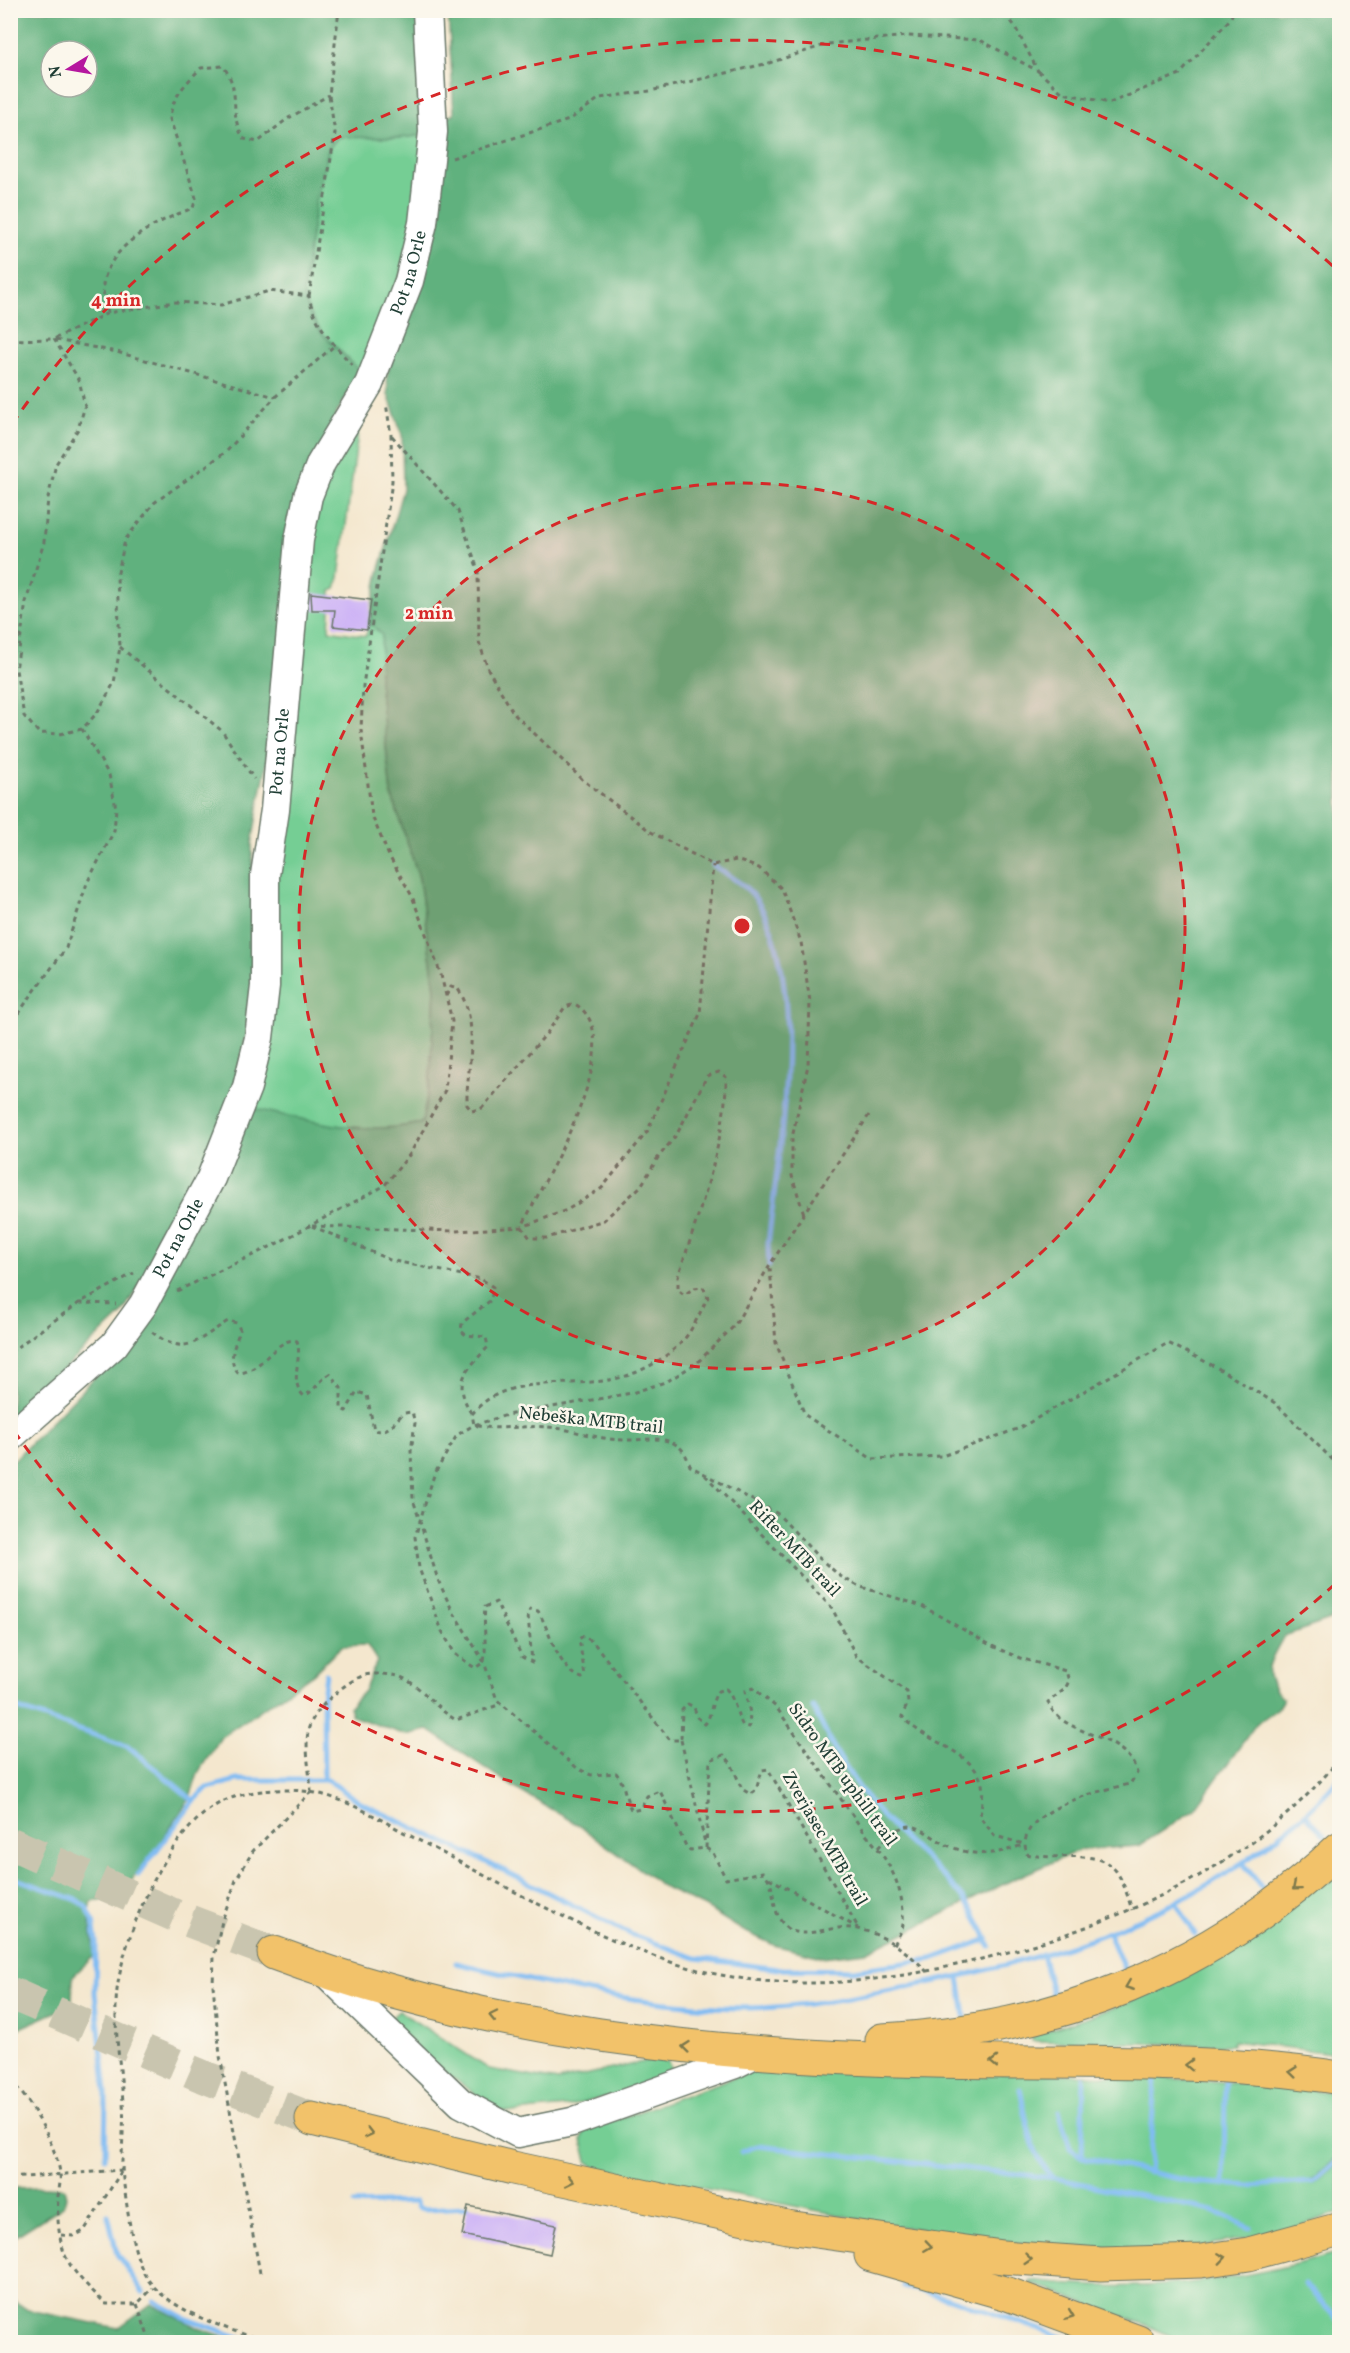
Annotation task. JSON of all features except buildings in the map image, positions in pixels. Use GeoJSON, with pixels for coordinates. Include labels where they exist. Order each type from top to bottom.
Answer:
{"type":"FeatureCollection","features":[{"type":"Feature","properties":{"kind":"highway"},"geometry":{"type":"LineString","coordinates":[[770,2055],[852,2042],[925,2038],[967,2031],[1053,2012],[1109,1994],[1197,1955],[1239,1929],[1279,1901],[1340,1848]]}},
{"type":"Feature","properties":{"kind":"highway"},"geometry":{"type":"LineString","coordinates":[[274,1953],[326,1973],[425,2000],[520,2022],[619,2038],[770,2055],[934,2061],[1247,2067],[1340,2078]]}},
{"type":"Feature","properties":{"kind":"highway"},"geometry":{"type":"LineString","coordinates":[[312,2119],[513,2169],[787,2227],[1002,2257],[1101,2264],[1201,2261],[1249,2254],[1340,2229]]}},
{"type":"Feature","properties":{"kind":"highway"},"geometry":{"type":"LineString","coordinates":[[787,2227],[1045,2306],[1138,2343]]}},
{"type":"Feature","properties":{"kind":"street","name":"Pot na Orle"},"geometry":{"type":"LineString","coordinates":[[10,1437],[114,1345],[138,1311],[211,1178],[247,1087],[260,1038],[265,986],[265,875],[274,810],[299,540],[308,495],[321,463],[377,392],[409,281],[423,223],[433,132],[427,10]]}},
{"type":"Feature","properties":{"kind":"street"},"geometry":{"type":"LineString","coordinates":[[326,1973],[461,2103],[518,2133],[572,2122],[735,2064],[770,2055]]}},
{"type":"Feature","properties":{"kind":"street"},"geometry":{"type":"LineString","coordinates":[[513,2169],[518,2133]]}},
{"type":"Feature","properties":{"kind":"path"},"geometry":{"type":"LineString","coordinates":[[79,1303],[138,1311],[310,1226],[384,1186],[410,1154],[445,1090],[452,1021],[441,975],[412,896],[389,856],[372,816],[361,730],[363,686],[392,482],[391,435],[377,392],[315,319],[309,296],[334,133],[329,95],[339,10]]}},
{"type":"Feature","properties":{"kind":"path"},"geometry":{"type":"LineString","coordinates":[[1002,10],[1014,25],[1038,71]]}},
{"type":"Feature","properties":{"kind":"path"},"geometry":{"type":"LineString","coordinates":[[430,165],[569,120],[600,98],[650,91],[769,63],[828,44],[907,36],[980,40],[1038,71],[1063,93],[1110,103],[1180,74],[1232,18],[1233,10]]}},
{"type":"Feature","properties":{"kind":"path"},"geometry":{"type":"LineString","coordinates":[[108,313],[103,286],[111,266],[126,246],[150,226],[193,208],[196,198],[173,129],[170,113],[184,85],[201,68],[223,66],[233,80],[235,124],[244,138],[258,142],[287,119],[329,95]]}},
{"type":"Feature","properties":{"kind":"path"},"geometry":{"type":"LineString","coordinates":[[54,339],[108,313],[174,302],[221,305],[269,291],[309,296]]}},
{"type":"Feature","properties":{"kind":"path"},"geometry":{"type":"LineString","coordinates":[[54,339],[79,380],[85,406],[78,429],[56,464],[48,498],[44,542],[26,602],[16,670],[24,716],[39,733],[60,734],[82,729],[97,712],[114,683],[120,647],[117,577],[125,540],[154,503],[228,451],[275,397],[335,345]]}},
{"type":"Feature","properties":{"kind":"path"},"geometry":{"type":"LineString","coordinates":[[10,340],[54,339],[117,352],[275,397]]}},
{"type":"Feature","properties":{"kind":"path"},"geometry":{"type":"LineString","coordinates":[[391,435],[458,511],[477,570],[478,642],[488,669],[514,714],[583,780],[651,832],[712,865],[736,860],[759,868],[782,889],[801,942],[810,1002],[808,1065],[792,1138],[792,1176],[804,1214]]}},
{"type":"Feature","properties":{"kind":"path"},"geometry":{"type":"LineString","coordinates":[[120,647],[222,731],[274,810]]}},
{"type":"Feature","properties":{"kind":"path"},"geometry":{"type":"LineString","coordinates":[[10,1018],[17,1015],[66,948],[87,883],[114,831],[116,808],[109,775],[82,729]]}},
{"type":"Feature","properties":{"kind":"path"},"geometry":{"type":"LineString","coordinates":[[310,1226],[455,1231],[522,1227],[567,1210],[602,1188],[647,1132],[700,1014],[712,865]]}},
{"type":"Feature","properties":{"kind":"path"},"geometry":{"type":"LineString","coordinates":[[446,996],[451,987],[458,989],[465,999],[471,1019],[467,1105],[472,1111],[482,1107],[547,1033],[565,1007],[575,1004],[586,1011],[593,1023],[593,1051],[586,1092],[571,1132],[522,1227]]}},
{"type":"Feature","properties":{"kind":"path","name":"Nebeška MTB trail"},"geometry":{"type":"LineString","coordinates":[[472,1414],[482,1402],[529,1386],[628,1376],[661,1359],[681,1342],[708,1297],[704,1287],[694,1288],[684,1295],[678,1290],[678,1277],[703,1202],[727,1098],[726,1077],[719,1072],[707,1076],[677,1134],[657,1159],[641,1186],[604,1220],[547,1238],[530,1238],[522,1227]]}},
{"type":"Feature","properties":{"kind":"path"},"geometry":{"type":"LineString","coordinates":[[484,1662],[475,1668],[455,1654],[442,1631],[419,1568],[415,1537],[434,1475],[457,1435],[474,1425],[507,1414],[594,1402],[668,1381],[698,1362],[735,1325],[770,1266],[869,1115]]}},
{"type":"Feature","properties":{"kind":"path"},"geometry":{"type":"LineString","coordinates":[[310,1226],[390,1260],[481,1279],[493,1287],[492,1300],[462,1323],[461,1330],[466,1335],[486,1337],[488,1347],[466,1368],[462,1381],[465,1403],[472,1414],[474,1425]]}},
{"type":"Feature","properties":{"kind":"path"},"geometry":{"type":"LineString","coordinates":[[770,1266],[776,1343],[805,1414],[872,1459],[942,1456],[1020,1428],[1168,1343],[1216,1367],[1275,1403],[1340,1467]]}},
{"type":"Feature","properties":{"kind":"path"},"geometry":{"type":"LineString","coordinates":[[10,1352],[79,1303],[128,1274],[162,1268]]}},
{"type":"Feature","properties":{"kind":"path"},"geometry":{"type":"LineString","coordinates":[[138,1311],[171,1344],[195,1344],[228,1321],[237,1323],[240,1330],[232,1357],[233,1368],[238,1373],[245,1373],[260,1364],[284,1342],[293,1339],[297,1341],[300,1348],[296,1380],[298,1390],[304,1396],[310,1393],[322,1378],[330,1374],[340,1388],[341,1409],[346,1411],[357,1392],[367,1395],[374,1430],[380,1432],[389,1429],[404,1413],[412,1412],[415,1423],[411,1451],[413,1499],[420,1524],[438,1580],[457,1619],[484,1662]]}},
{"type":"Feature","properties":{"kind":"path","name":"Nebeška MTB trail"},"geometry":{"type":"LineString","coordinates":[[474,1425],[488,1428],[518,1425],[549,1427],[618,1440],[661,1439],[676,1444],[686,1454],[690,1466],[778,1514],[819,1558],[840,1576],[890,1598],[922,1606],[992,1646],[1020,1658],[1065,1671],[1069,1681],[1065,1689],[1048,1702],[1051,1710],[1060,1718],[1121,1749],[1134,1761],[1137,1773],[1130,1784],[1100,1791],[1045,1814],[1026,1832],[1023,1844]]}},
{"type":"Feature","properties":{"kind":"path","name":"Rifter MTB trail"},"geometry":{"type":"LineString","coordinates":[[704,1474],[832,1608],[856,1656],[908,1692],[908,1703],[902,1716],[910,1726],[939,1741],[975,1768],[982,1785],[980,1817],[995,1836],[1023,1844]]}},
{"type":"Feature","properties":{"kind":"path"},"geometry":{"type":"LineString","coordinates":[[681,1740],[670,1740],[593,1642],[583,1636],[579,1639],[585,1676],[582,1678],[574,1675],[556,1652],[538,1611],[530,1609],[528,1615],[532,1662],[522,1658],[496,1602],[485,1607],[484,1662],[489,1684],[501,1704],[577,1768],[591,1775],[616,1773],[624,1783],[627,1803],[632,1811],[640,1809],[647,1796],[660,1791],[686,1846],[690,1850],[706,1848],[713,1853],[726,1879],[763,1872],[859,1929],[915,1957],[926,1970]]}},
{"type":"Feature","properties":{"kind":"path"},"geometry":{"type":"LineString","coordinates":[[260,2273],[220,2056],[213,1985],[214,1957],[222,1921],[236,1880],[253,1851],[311,1792],[308,1732],[313,1715],[350,1682],[366,1675],[400,1677],[456,1720],[501,1704]]}},
{"type":"Feature","properties":{"kind":"path","name":"Sidro MTB uphill trail"},"geometry":{"type":"LineString","coordinates":[[706,1848],[681,1740],[682,1710],[688,1704],[694,1707],[697,1717],[705,1724],[709,1719],[710,1702],[718,1691],[726,1689],[732,1696],[736,1713],[743,1726],[749,1727],[750,1713],[745,1691],[753,1688],[776,1707],[878,1848],[885,1854],[901,1894],[903,1925],[894,1945]]}},
{"type":"Feature","properties":{"kind":"path","name":"Zverjasec MTB trail"},"geometry":{"type":"LineString","coordinates":[[706,1848],[710,1760],[723,1755],[731,1763],[742,1789],[750,1794],[756,1790],[762,1770],[768,1769],[859,1929]]}},
{"type":"Feature","properties":{"kind":"path"},"geometry":{"type":"LineString","coordinates":[[272,2343],[182,2308],[153,2288],[144,2274],[137,2253],[122,2170],[123,2109],[117,1991],[125,1951],[142,1906],[189,1828],[208,1810],[221,1802],[256,1792],[311,1792],[375,1818],[578,1923],[658,1958],[727,1977],[806,1984],[870,1980],[926,1970],[1048,1941],[1132,1910],[1200,1875],[1255,1839],[1310,1792],[1340,1758]]}},
{"type":"Feature","properties":{"kind":"path"},"geometry":{"type":"LineString","coordinates":[[878,1848],[889,1835],[904,1827],[925,1829],[953,1848],[982,1855],[1009,1850],[1023,1844],[1027,1854],[1037,1857],[1073,1857],[1106,1861],[1117,1872],[1132,1910]]}},
{"type":"Feature","properties":{"kind":"path"},"geometry":{"type":"LineString","coordinates":[[768,1877],[777,1918],[790,1930],[810,1933],[841,1927],[859,1929]]}},
{"type":"Feature","properties":{"kind":"path"},"geometry":{"type":"LineString","coordinates":[[10,2081],[20,2088],[53,2150],[60,2174],[57,2218],[65,2253],[76,2273],[106,2304],[137,2304],[153,2288]]}},
{"type":"Feature","properties":{"kind":"path"},"geometry":{"type":"LineString","coordinates":[[10,2178],[122,2170]]}},
{"type":"Feature","properties":{"kind":"path"},"geometry":{"type":"LineString","coordinates":[[62,2235],[73,2236],[84,2231],[122,2170]]}},
{"type":"Feature","properties":{"kind":"path"},"geometry":{"type":"LineString","coordinates":[[137,2304],[150,2343]]}},
{"type":"Feature","properties":{"kind":"green space"},"geometry":{"type":"Polygon","coordinates":[[[11,11],[419,11],[425,135],[399,138],[338,137],[329,148],[316,200],[303,292],[309,312],[321,332],[361,372],[336,414],[258,808],[252,845],[257,984],[229,1117],[167,1239],[121,1315],[11,1419],[11,11]]]}},
{"type":"Feature","properties":{"kind":"green space"},"geometry":{"type":"Polygon","coordinates":[[[448,11],[1339,11],[1339,1617],[1284,1636],[1269,1668],[1271,1682],[1283,1699],[1277,1709],[1256,1724],[1195,1809],[1139,1846],[1080,1850],[1016,1878],[866,1952],[822,1957],[774,1945],[667,1889],[575,1823],[518,1790],[428,1730],[406,1735],[352,1716],[349,1707],[364,1691],[377,1661],[367,1645],[342,1646],[313,1674],[221,1737],[199,1771],[189,1800],[122,1893],[112,1899],[91,1902],[94,1956],[73,1976],[72,2000],[67,2007],[11,2032],[11,1463],[124,1347],[251,1108],[315,1122],[357,1127],[400,1127],[422,1123],[430,1080],[435,989],[419,878],[391,793],[379,680],[382,635],[369,622],[379,572],[403,489],[402,435],[388,394],[387,376],[444,118],[454,114],[448,11]]]}},
{"type":"Feature","properties":{"kind":"green space"},"geometry":{"type":"Polygon","coordinates":[[[425,135],[410,253],[361,372],[321,332],[309,312],[303,292],[316,200],[329,148],[338,137],[399,138],[425,135]]]}},
{"type":"Feature","properties":{"kind":"green space"},"geometry":{"type":"Polygon","coordinates":[[[359,426],[339,577],[336,589],[331,591],[329,630],[366,636],[369,622],[382,634],[379,680],[391,793],[419,878],[435,989],[430,1080],[422,1123],[378,1130],[317,1124],[251,1108],[303,574],[327,465],[359,426]]]}},
{"type":"Feature","properties":{"kind":"green space"},"geometry":{"type":"Polygon","coordinates":[[[1339,1869],[1339,2054],[1233,2041],[1232,2045],[1032,2041],[1032,2037],[1037,2034],[1128,2003],[1339,1869]]]}},
{"type":"Feature","properties":{"kind":"green space"},"geometry":{"type":"Polygon","coordinates":[[[399,2011],[489,2069],[558,2081],[656,2059],[668,2062],[672,2072],[654,2085],[566,2107],[516,2112],[499,2111],[424,2057],[393,2023],[393,2016],[399,2011]]]}},
{"type":"Feature","properties":{"kind":"green space"},"geometry":{"type":"Polygon","coordinates":[[[772,2069],[1127,2076],[1339,2093],[1339,2155],[1310,2181],[1314,2184],[1339,2162],[1339,2212],[1289,2230],[1176,2251],[1046,2247],[891,2225],[595,2167],[587,2161],[582,2140],[585,2131],[752,2071],[772,2069]]]}},
{"type":"Feature","properties":{"kind":"green space"},"geometry":{"type":"Polygon","coordinates":[[[11,2188],[64,2188],[66,2197],[63,2206],[16,2236],[11,2247],[11,2188]]]}},
{"type":"Feature","properties":{"kind":"green space"},"geometry":{"type":"Polygon","coordinates":[[[1339,2252],[1339,2342],[1185,2342],[1144,2324],[1030,2283],[1031,2281],[1070,2285],[1148,2286],[1187,2283],[1263,2271],[1339,2252]]]}},
{"type":"Feature","properties":{"kind":"green space"},"geometry":{"type":"Polygon","coordinates":[[[10,2298],[28,2310],[118,2328],[151,2304],[201,2329],[240,2342],[11,2342],[10,2298]]]}},
{"type":"Feature","properties":{"kind":"waterway"},"geometry":{"type":"LineString","coordinates":[[713,865],[753,895],[771,929],[782,970],[786,1016],[786,1064],[783,1114],[768,1245],[769,1266]]}},
{"type":"Feature","properties":{"kind":"waterway"},"geometry":{"type":"LineString","coordinates":[[324,1780],[323,1698],[326,1674]]}},
{"type":"Feature","properties":{"kind":"waterway"},"geometry":{"type":"LineString","coordinates":[[10,1706],[129,1747],[194,1801]]}},
{"type":"Feature","properties":{"kind":"waterway"},"geometry":{"type":"LineString","coordinates":[[813,1707],[835,1750],[861,1791],[898,1833],[956,1890],[969,1906],[990,1946]]}},
{"type":"Feature","properties":{"kind":"waterway"},"geometry":{"type":"LineString","coordinates":[[456,1963],[600,1994],[710,2007],[787,2006],[887,1991],[954,1977],[1002,1966],[1094,1938],[1181,1899],[1223,1875],[1274,1840],[1314,1806],[1340,1776]]}},
{"type":"Feature","properties":{"kind":"waterway"},"geometry":{"type":"LineString","coordinates":[[138,1875],[196,1798],[208,1788],[237,1780],[328,1780],[361,1803],[505,1871],[630,1934],[696,1958],[778,1969],[854,1970],[932,1959],[988,1939]]}},
{"type":"Feature","properties":{"kind":"waterway"},"geometry":{"type":"LineString","coordinates":[[1306,1814],[1324,1835]]}},
{"type":"Feature","properties":{"kind":"waterway"},"geometry":{"type":"LineString","coordinates":[[1243,1863],[1262,1888]]}},
{"type":"Feature","properties":{"kind":"waterway"},"geometry":{"type":"LineString","coordinates":[[14,1878],[77,1900],[87,1908],[93,1921],[96,1942],[95,1993],[106,2091],[105,2158]]}},
{"type":"Feature","properties":{"kind":"waterway"},"geometry":{"type":"LineString","coordinates":[[1177,1904],[1195,1934]]}},
{"type":"Feature","properties":{"kind":"waterway"},"geometry":{"type":"LineString","coordinates":[[1109,1933],[1124,1969]]}},
{"type":"Feature","properties":{"kind":"waterway"},"geometry":{"type":"LineString","coordinates":[[1042,1954],[1053,1996]]}},
{"type":"Feature","properties":{"kind":"waterway"},"geometry":{"type":"LineString","coordinates":[[959,1977],[965,2016]]}},
{"type":"Feature","properties":{"kind":"waterway"},"geometry":{"type":"LineString","coordinates":[[1082,2157],[1084,2077]]}},
{"type":"Feature","properties":{"kind":"waterway"},"geometry":{"type":"LineString","coordinates":[[1149,2173],[1155,2078]]}},
{"type":"Feature","properties":{"kind":"waterway"},"geometry":{"type":"LineString","coordinates":[[1224,2185],[1225,2082]]}},
{"type":"Feature","properties":{"kind":"waterway"},"geometry":{"type":"LineString","coordinates":[[1020,2089],[1035,2148],[1046,2169],[1054,2178]]}},
{"type":"Feature","properties":{"kind":"waterway"},"geometry":{"type":"LineString","coordinates":[[1059,2111],[1070,2148],[1082,2157],[1193,2182],[1250,2186],[1313,2182],[1340,2158]]}},
{"type":"Feature","properties":{"kind":"waterway"},"geometry":{"type":"LineString","coordinates":[[741,2152],[757,2146],[1055,2178],[1213,2211],[1250,2228]]}},
{"type":"Feature","properties":{"kind":"waterway"},"geometry":{"type":"LineString","coordinates":[[354,2204],[416,2202],[417,2207],[423,2209],[468,2207]]}},
{"type":"Feature","properties":{"kind":"waterway"},"geometry":{"type":"LineString","coordinates":[[108,2215],[117,2254],[143,2292]]}},
{"type":"Feature","properties":{"kind":"waterway"},"geometry":{"type":"LineString","coordinates":[[1305,2284],[1340,2321]]}},
{"type":"Feature","properties":{"kind":"waterway"},"geometry":{"type":"LineString","coordinates":[[903,2286],[949,2298],[1076,2342]]}},
{"type":"Feature","properties":{"kind":"waterway"},"geometry":{"type":"LineString","coordinates":[[154,2301],[185,2318],[253,2342]]}},
{"type":"Feature","properties":{"kind":"tunnel"},"geometry":{"type":"LineString","coordinates":[[10,1843],[176,1916],[274,1953]]}},
{"type":"Feature","properties":{"kind":"tunnel"},"geometry":{"type":"LineString","coordinates":[[10,1993],[202,2076],[312,2119]]}}]}
